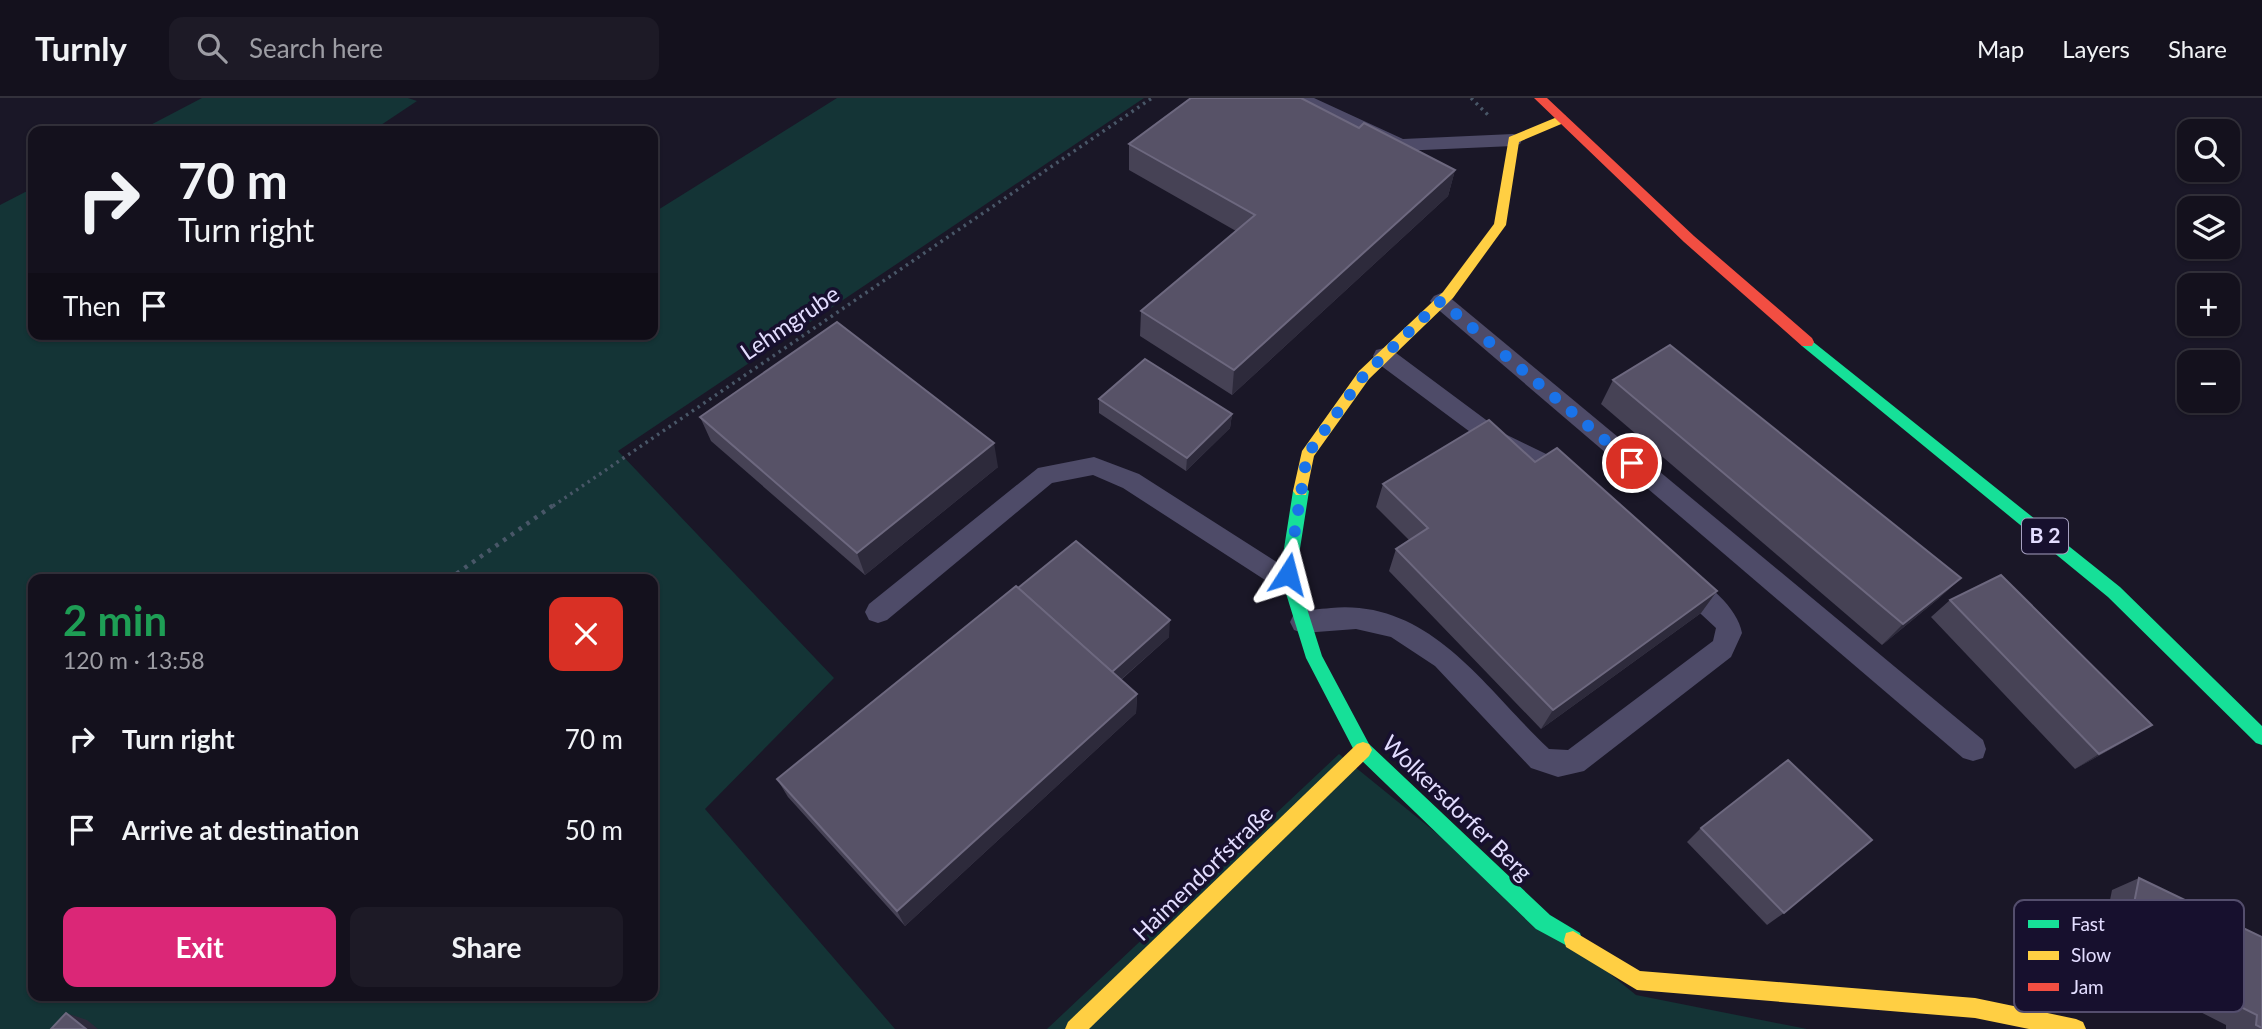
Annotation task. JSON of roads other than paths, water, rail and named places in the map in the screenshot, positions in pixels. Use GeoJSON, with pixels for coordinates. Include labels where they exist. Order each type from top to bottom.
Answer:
{"type":"FeatureCollection","features":[{"type":"Feature","properties":{"kind":"street","name":"B 2"},"geometry":{"type":"LineString","coordinates":[[1540,98],[1689,239],[1815,349],[2113,592],[2262,737]]}},
{"type":"Feature","properties":{"kind":"street"},"geometry":{"type":"LineString","coordinates":[[1513,140],[1562,119]]}},
{"type":"Feature","properties":{"kind":"street","name":"Wolkersdorfer Berg"},"geometry":{"type":"LineString","coordinates":[[1513,140],[1500,225],[1441,301],[1364,375],[1307,455],[1288,574],[1314,658],[1363,750],[1543,922],[1637,980],[1975,1008],[2076,1029]]}},
{"type":"Feature","properties":{"kind":"street","name":"Haimendorfstraße"},"geometry":{"type":"LineString","coordinates":[[1075,1029],[1363,750]]}},
{"type":"Feature","properties":{"kind":"lane"},"geometry":{"type":"LineString","coordinates":[[1298,98],[1400,145],[1513,140]]}},
{"type":"Feature","properties":{"kind":"lane"},"geometry":{"type":"LineString","coordinates":[[1441,301],[1973,749]]}},
{"type":"Feature","properties":{"kind":"lane"},"geometry":{"type":"LineString","coordinates":[[1384,356],[1497,440],[1558,470],[1578,486]]}},
{"type":"Feature","properties":{"kind":"lane"},"geometry":{"type":"LineString","coordinates":[[878,612],[1046,475],[1094,466],[1131,481],[1291,584]]}},
{"type":"Feature","properties":{"kind":"lane"},"geometry":{"type":"LineString","coordinates":[[1303,622],[1343,618],[1370,619],[1408,632],[1441,656],[1541,759],[1558,764],[1574,762],[1722,649],[1729,638],[1729,628],[1719,614],[1669,568]]}}]}
